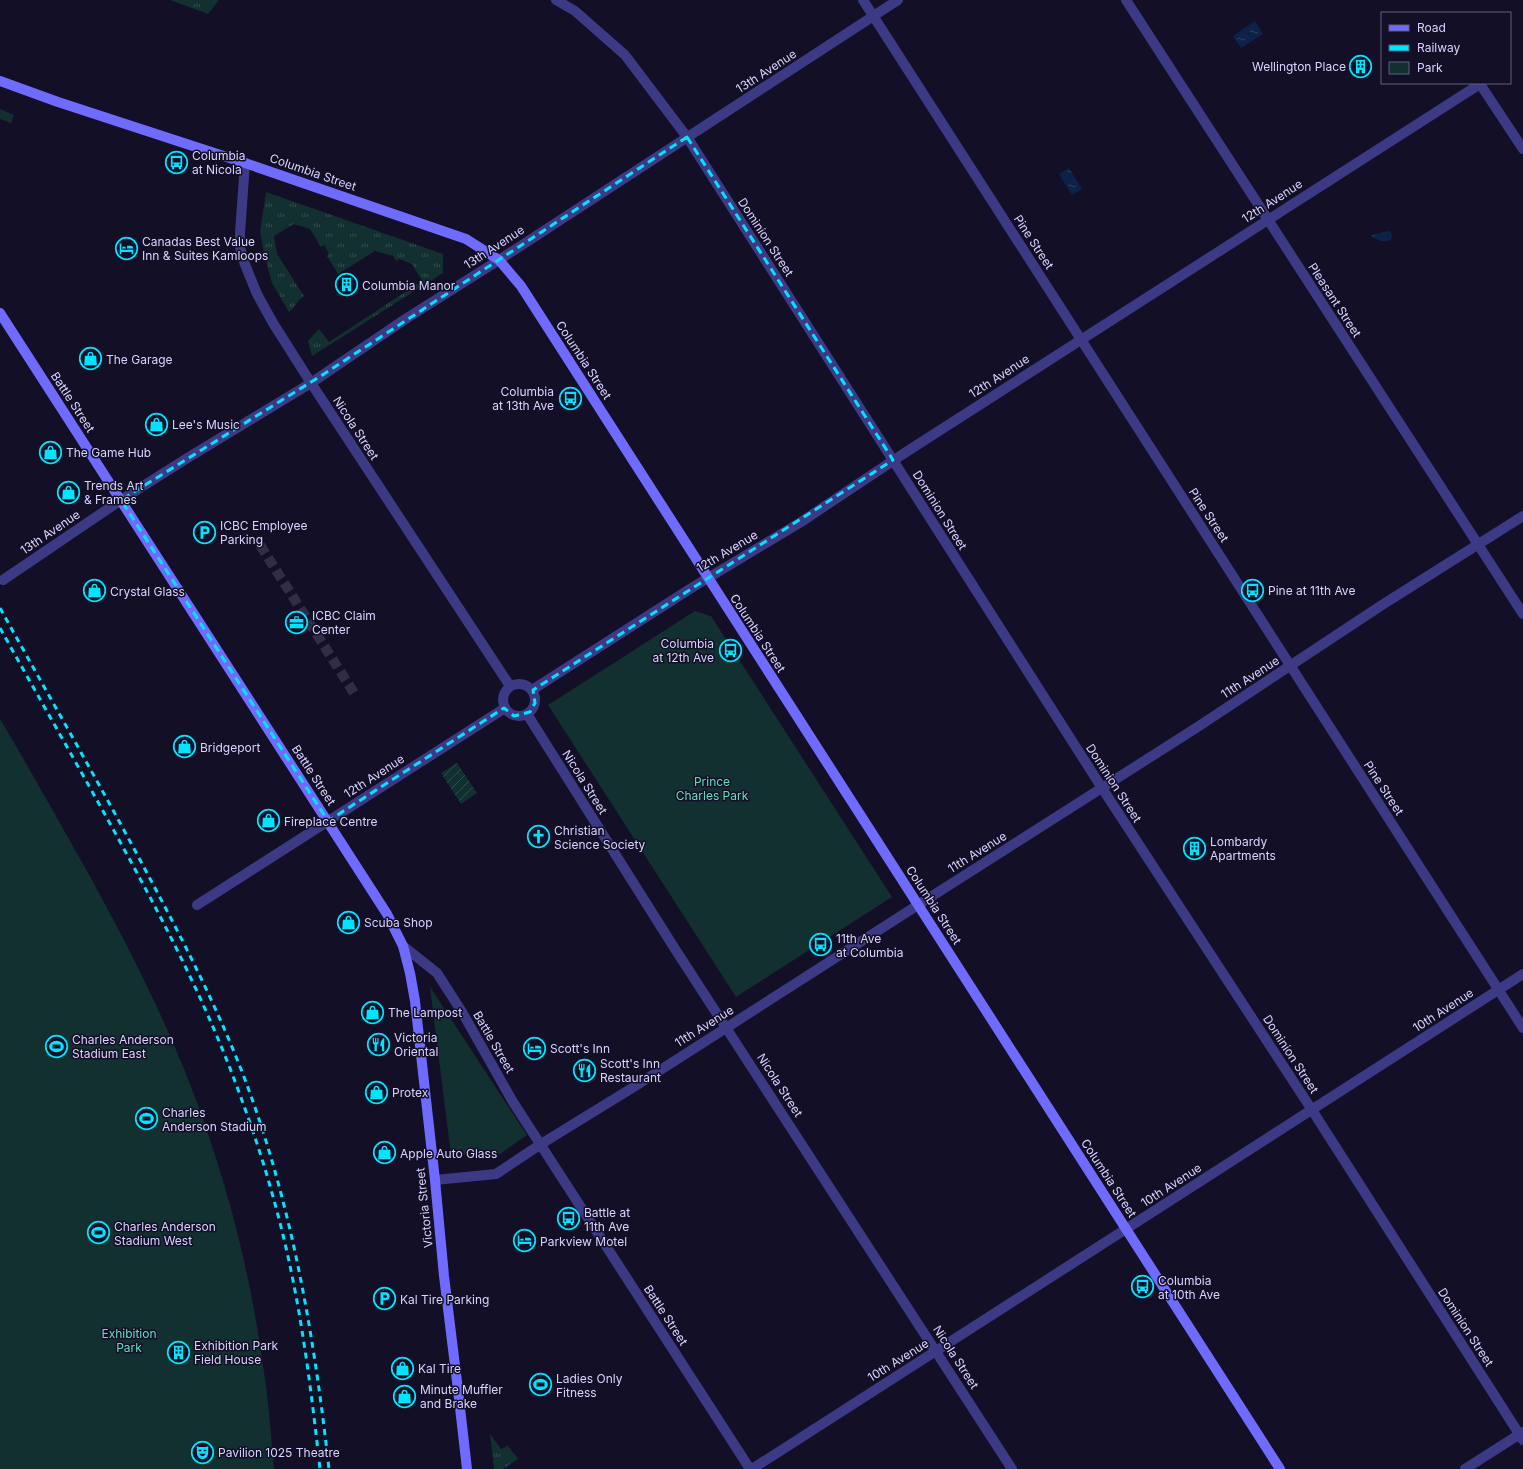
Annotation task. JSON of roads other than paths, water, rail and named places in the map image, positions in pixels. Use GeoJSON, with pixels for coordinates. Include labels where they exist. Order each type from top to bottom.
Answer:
{"type":"FeatureCollection","features":[{"type":"Feature","properties":{"kind":"main road","name":"Columbia Street"},"geometry":{"type":"LineString","coordinates":[[0,81],[58,102],[245,163],[466,239],[499,260],[521,286],[1280,1469]]}},
{"type":"Feature","properties":{"kind":"main road","name":"Battle Street"},"geometry":{"type":"LineString","coordinates":[[0,312],[328,821],[387,914],[403,946]]}},
{"type":"Feature","properties":{"kind":"main road","name":"Victoria Street"},"geometry":{"type":"LineString","coordinates":[[403,946],[415,1001],[466,1469]]}},
{"type":"Feature","properties":{"kind":"street","name":"Dominion Street"},"geometry":{"type":"LineString","coordinates":[[556,0],[575,11],[625,55],[687,137],[1102,788],[1522,1436]]}},
{"type":"Feature","properties":{"kind":"street","name":"Pine Street"},"geometry":{"type":"LineString","coordinates":[[863,0],[1523,1028]]}},
{"type":"Feature","properties":{"kind":"street","name":"13th Avenue"},"geometry":{"type":"LineString","coordinates":[[3,580],[121,500],[189,456],[311,383],[406,318],[499,260],[898,0]]}},
{"type":"Feature","properties":{"kind":"street","name":"Pleasant Street"},"geometry":{"type":"LineString","coordinates":[[1126,0],[1523,614]]}},
{"type":"Feature","properties":{"kind":"street","name":"12th Avenue"},"geometry":{"type":"LineString","coordinates":[[532,690],[708,578],[801,522],[893,460],[1480,84],[1523,149]]}},
{"type":"Feature","properties":{"kind":"street","name":"Nicola Street"},"geometry":{"type":"LineString","coordinates":[[245,163],[240,247],[256,294],[311,383],[510,686]]}},
{"type":"Feature","properties":{"kind":"street","name":"11th Avenue"},"geometry":{"type":"LineString","coordinates":[[435,1180],[496,1174],[1102,788],[1523,516]]}},
{"type":"Feature","properties":{"kind":"street"},"geometry":{"type":"LineString","coordinates":[[521,683],[532,690],[535,697],[534,708],[527,714],[520,716],[514,716],[509,713],[505,708],[503,699],[504,694],[510,686],[521,683]]}},
{"type":"Feature","properties":{"kind":"street","name":"12th Avenue"},"geometry":{"type":"LineString","coordinates":[[197,905],[505,708]]}},
{"type":"Feature","properties":{"kind":"street","name":"Nicola Street"},"geometry":{"type":"LineString","coordinates":[[527,714],[675,949],[727,1027],[1012,1469]]}},
{"type":"Feature","properties":{"kind":"street","name":"Battle Street"},"geometry":{"type":"LineString","coordinates":[[403,946],[437,973],[513,1102],[751,1469]]}},
{"type":"Feature","properties":{"kind":"street","name":"10th Avenue"},"geometry":{"type":"LineString","coordinates":[[751,1469],[936,1352],[1523,974]]}},
{"type":"Feature","properties":{"kind":"street"},"geometry":{"type":"LineString","coordinates":[[1466,1469],[1522,1436]]}},
{"type":"Feature","properties":{"kind":"water"},"geometry":{"type":"Polygon","coordinates":[[[1255,21],[1263,34],[1241,48],[1233,36],[1255,21]]]}},
{"type":"Feature","properties":{"kind":"water"},"geometry":{"type":"Polygon","coordinates":[[[1069,168],[1082,189],[1072,195],[1059,174],[1069,168]]]}},
{"type":"Feature","properties":{"kind":"water"},"geometry":{"type":"Polygon","coordinates":[[[1387,231],[1391,232],[1392,236],[1391,240],[1389,241],[1379,240],[1372,237],[1372,235],[1387,231]]]}},
{"type":"Feature","properties":{"kind":"tunnel"},"geometry":{"type":"LineString","coordinates":[[260,545],[354,693]]}},
{"type":"Feature","properties":{"kind":"railway"},"geometry":{"type":"LineString","coordinates":[[0,608],[105,795],[167,911],[221,1021],[244,1077],[261,1125],[275,1173],[299,1270],[316,1369],[329,1469]]}},
{"type":"Feature","properties":{"kind":"railway"},"geometry":{"type":"LineString","coordinates":[[0,628],[141,880],[194,985],[226,1058],[260,1153],[272,1192],[287,1252],[302,1333],[320,1469]]}},
{"type":"Feature","properties":{"kind":"place","name":"Wellington Place"},"geometry":{"type":"Point","coordinates":[1361,66]}},
{"type":"Feature","properties":{"kind":"place","name":"Columbia at Nicola"},"geometry":{"type":"Point","coordinates":[176,162]}},
{"type":"Feature","properties":{"kind":"place","name":"Canadas Best Value Inn & Suites Kamloops"},"geometry":{"type":"Point","coordinates":[127,248]}},
{"type":"Feature","properties":{"kind":"place","name":"Columbia Manor"},"geometry":{"type":"Point","coordinates":[347,285]}},
{"type":"Feature","properties":{"kind":"place","name":"The Garage"},"geometry":{"type":"Point","coordinates":[91,359]}},
{"type":"Feature","properties":{"kind":"place","name":"Columbia at 13th Ave"},"geometry":{"type":"Point","coordinates":[570,398]}},
{"type":"Feature","properties":{"kind":"place","name":"Lee's Music"},"geometry":{"type":"Point","coordinates":[157,424]}},
{"type":"Feature","properties":{"kind":"place","name":"The Game Hub"},"geometry":{"type":"Point","coordinates":[50,452]}},
{"type":"Feature","properties":{"kind":"place","name":"Trends Art & Frames"},"geometry":{"type":"Point","coordinates":[69,492]}},
{"type":"Feature","properties":{"kind":"place","name":"ICBC Employee Parking"},"geometry":{"type":"Point","coordinates":[204,532]}},
{"type":"Feature","properties":{"kind":"place","name":"Pine at 11th Ave"},"geometry":{"type":"Point","coordinates":[1252,590]}},
{"type":"Feature","properties":{"kind":"place","name":"Crystal Glass"},"geometry":{"type":"Point","coordinates":[95,591]}},
{"type":"Feature","properties":{"kind":"place","name":"ICBC Claim Center"},"geometry":{"type":"Point","coordinates":[297,622]}},
{"type":"Feature","properties":{"kind":"place","name":"Columbia at 12th Ave"},"geometry":{"type":"Point","coordinates":[730,650]}},
{"type":"Feature","properties":{"kind":"place","name":"Bridgeport"},"geometry":{"type":"Point","coordinates":[184,747]}},
{"type":"Feature","properties":{"kind":"place","name":"Fireplace Centre"},"geometry":{"type":"Point","coordinates":[269,821]}},
{"type":"Feature","properties":{"kind":"place","name":"Christian Science Society"},"geometry":{"type":"Point","coordinates":[538,837]}},
{"type":"Feature","properties":{"kind":"place","name":"Lombardy Apartments"},"geometry":{"type":"Point","coordinates":[1195,848]}},
{"type":"Feature","properties":{"kind":"place","name":"Scuba Shop"},"geometry":{"type":"Point","coordinates":[348,922]}},
{"type":"Feature","properties":{"kind":"place","name":"11th Ave at Columbia"},"geometry":{"type":"Point","coordinates":[821,945]}},
{"type":"Feature","properties":{"kind":"place","name":"The Lampost"},"geometry":{"type":"Point","coordinates":[372,1012]}},
{"type":"Feature","properties":{"kind":"place","name":"Victoria Oriental"},"geometry":{"type":"Point","coordinates":[378,1044]}},
{"type":"Feature","properties":{"kind":"place","name":"Charles Anderson Stadium East"},"geometry":{"type":"Point","coordinates":[57,1046]}},
{"type":"Feature","properties":{"kind":"place","name":"Scott's Inn"},"geometry":{"type":"Point","coordinates":[534,1048]}},
{"type":"Feature","properties":{"kind":"place","name":"Scott's Inn Restaurant"},"geometry":{"type":"Point","coordinates":[584,1070]}},
{"type":"Feature","properties":{"kind":"place","name":"Protex"},"geometry":{"type":"Point","coordinates":[376,1092]}},
{"type":"Feature","properties":{"kind":"place","name":"Charles Anderson Stadium"},"geometry":{"type":"Point","coordinates":[147,1119]}},
{"type":"Feature","properties":{"kind":"place","name":"Apple Auto Glass"},"geometry":{"type":"Point","coordinates":[384,1153]}},
{"type":"Feature","properties":{"kind":"place","name":"Battle at 11th Ave"},"geometry":{"type":"Point","coordinates":[568,1219]}},
{"type":"Feature","properties":{"kind":"place","name":"Charles Anderson Stadium West"},"geometry":{"type":"Point","coordinates":[99,1233]}},
{"type":"Feature","properties":{"kind":"place","name":"Parkview Motel"},"geometry":{"type":"Point","coordinates":[525,1241]}},
{"type":"Feature","properties":{"kind":"place","name":"Columbia at 10th Ave"},"geometry":{"type":"Point","coordinates":[1142,1287]}},
{"type":"Feature","properties":{"kind":"place","name":"Kal Tire Parking"},"geometry":{"type":"Point","coordinates":[384,1299]}},
{"type":"Feature","properties":{"kind":"place","name":"Exhibition Park Field House"},"geometry":{"type":"Point","coordinates":[178,1352]}},
{"type":"Feature","properties":{"kind":"place","name":"Kal Tire"},"geometry":{"type":"Point","coordinates":[403,1368]}},
{"type":"Feature","properties":{"kind":"place","name":"Ladies Only Fitness"},"geometry":{"type":"Point","coordinates":[540,1385]}},
{"type":"Feature","properties":{"kind":"place","name":"Minute Muffler and Brake"},"geometry":{"type":"Point","coordinates":[404,1396]}},
{"type":"Feature","properties":{"kind":"place","name":"Pavilion 1025 Theatre"},"geometry":{"type":"Point","coordinates":[202,1452]}},
{"type":"Feature","properties":{"kind":"park label","name":"Prince Charles Park"},"geometry":{"type":"Point","coordinates":[712,788]}},
{"type":"Feature","properties":{"kind":"park label","name":"Exhibition Park"},"geometry":{"type":"Point","coordinates":[129,1340]}}]}
